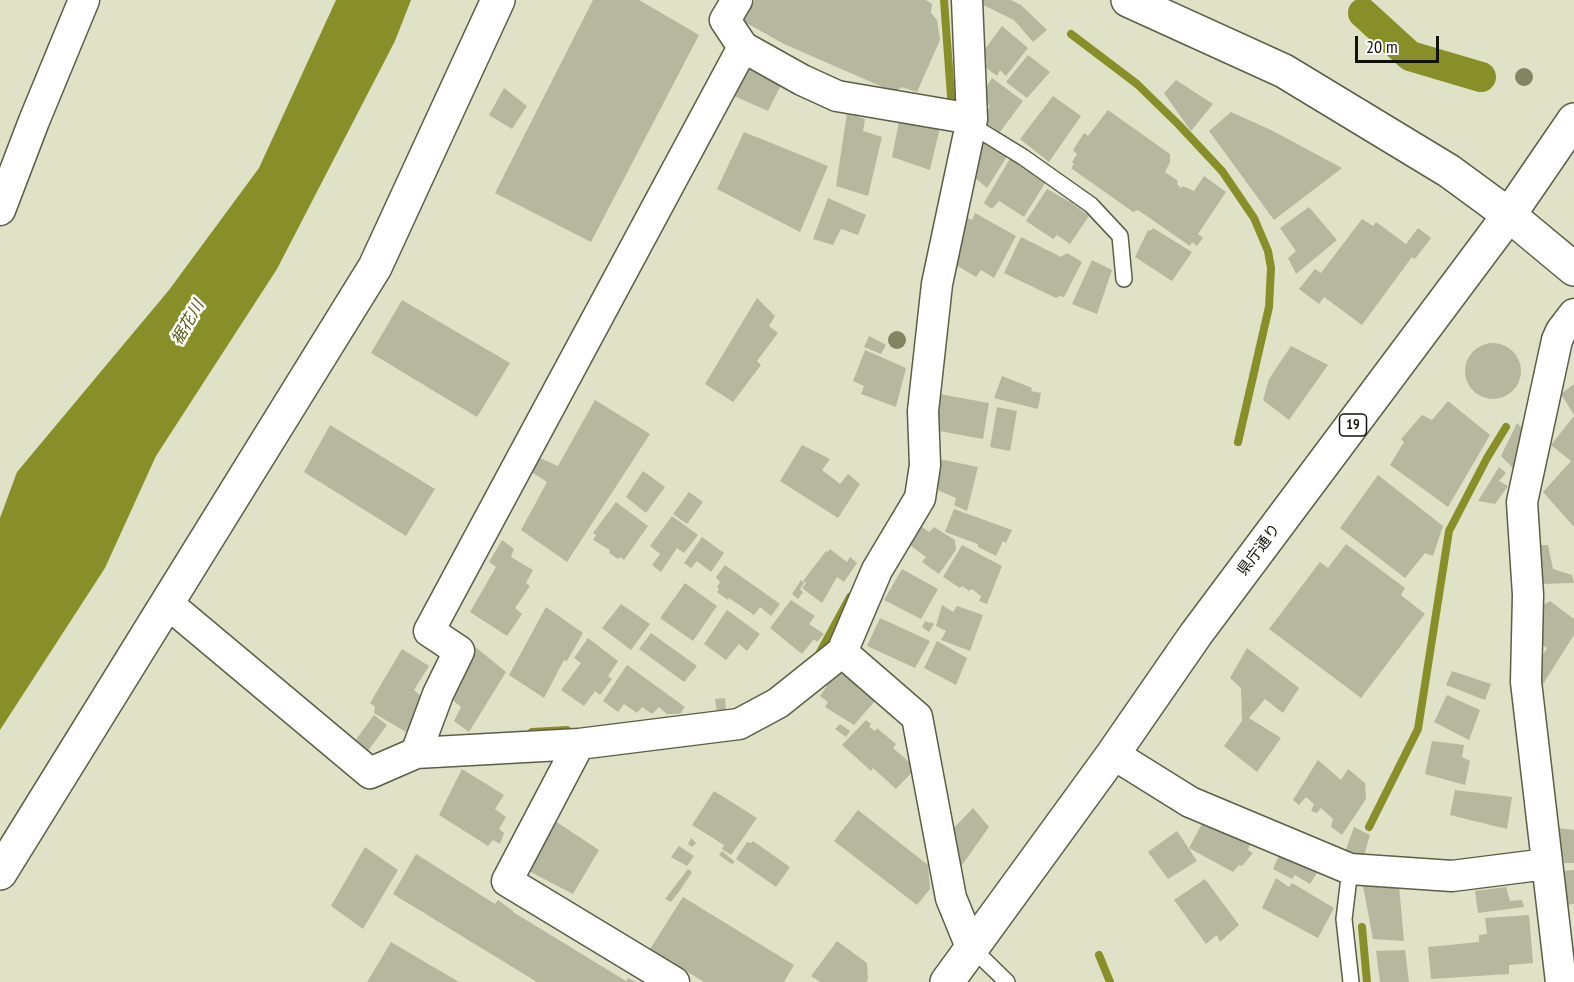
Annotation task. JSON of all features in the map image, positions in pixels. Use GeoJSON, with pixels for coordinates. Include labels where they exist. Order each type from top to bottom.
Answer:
{"type":"FeatureCollection","features":[{"type":"Feature","properties":{"kind":"main road"},"geometry":{"type":"LineString","coordinates":[[0,873],[375,267],[498,0]]}},
{"type":"Feature","properties":{"kind":"main road"},"geometry":{"type":"LineString","coordinates":[[1128,0],[1284,71],[1449,171],[1509,215],[1574,269]]}},
{"type":"Feature","properties":{"kind":"main road","name":"県庁通り"},"geometry":{"type":"LineString","coordinates":[[947,982],[1113,754],[1196,634],[1509,215],[1574,120]]}},
{"type":"Feature","properties":{"kind":"street"},"geometry":{"type":"LineString","coordinates":[[0,210],[84,0]]}},
{"type":"Feature","properties":{"kind":"street"},"geometry":{"type":"LineString","coordinates":[[737,0],[725,20],[743,47],[802,80],[837,96],[963,119]]}},
{"type":"Feature","properties":{"kind":"street"},"geometry":{"type":"LineString","coordinates":[[167,603],[370,773],[416,753],[579,744],[739,724],[778,703],[842,652],[877,570],[920,498],[925,465],[923,411],[937,284],[963,119],[967,0]]}},
{"type":"Feature","properties":{"kind":"street"},"geometry":{"type":"LineString","coordinates":[[416,753],[438,694],[459,651],[429,631],[743,47]]}},
{"type":"Feature","properties":{"kind":"street"},"geometry":{"type":"LineString","coordinates":[[1560,982],[1526,682],[1528,595],[1522,502],[1557,340],[1574,314]]}},
{"type":"Feature","properties":{"kind":"street"},"geometry":{"type":"LineString","coordinates":[[842,652],[917,717],[951,898],[971,947]]}},
{"type":"Feature","properties":{"kind":"street"},"geometry":{"type":"LineString","coordinates":[[579,744],[507,881],[674,982]]}},
{"type":"Feature","properties":{"kind":"street"},"geometry":{"type":"LineString","coordinates":[[1113,754],[1190,802],[1350,869],[1452,876],[1547,864]]}},
{"type":"Feature","properties":{"kind":"lane"},"geometry":{"type":"LineString","coordinates":[[963,119],[1092,205],[1120,236],[1124,279]]}},
{"type":"Feature","properties":{"kind":"lane"},"geometry":{"type":"LineString","coordinates":[[1350,869],[1344,919],[1351,982]]}},
{"type":"Feature","properties":{"kind":"lane"},"geometry":{"type":"LineString","coordinates":[[971,947],[1007,982]]}},
{"type":"Feature","properties":{"kind":"water","name":"裾花川"},"geometry":{"type":"Polygon","coordinates":[[[336,0],[411,0],[395,41],[277,269],[156,456],[105,568],[0,730],[0,518],[17,472],[169,290],[259,168],[336,0]]]}},
{"type":"Feature","properties":{"kind":"building"},"geometry":{"type":"Polygon","coordinates":[[[593,0],[639,0],[699,35],[591,242],[495,193],[593,0]]]}},
{"type":"Feature","properties":{"kind":"building"},"geometry":{"type":"Polygon","coordinates":[[[755,0],[926,0],[932,4],[931,13],[937,20],[940,40],[917,92],[902,87],[894,92],[784,44],[743,21],[755,0]]]}},
{"type":"Feature","properties":{"kind":"building"},"geometry":{"type":"Polygon","coordinates":[[[981,0],[1011,0],[1021,5],[1047,30],[1033,42],[1014,20],[979,3],[981,0]]]}},
{"type":"Feature","properties":{"kind":"building"},"geometry":{"type":"Polygon","coordinates":[[[1002,26],[1028,48],[1006,76],[1000,70],[997,76],[985,67],[987,61],[980,56],[1002,26]]]}},
{"type":"Feature","properties":{"kind":"building"},"geometry":{"type":"Polygon","coordinates":[[[1028,55],[1050,72],[1027,98],[1006,82],[1028,55]]]}},
{"type":"Feature","properties":{"kind":"building"},"geometry":{"type":"Polygon","coordinates":[[[751,66],[783,81],[768,111],[734,96],[751,66]]]}},
{"type":"Feature","properties":{"kind":"building"},"geometry":{"type":"Polygon","coordinates":[[[992,78],[1023,101],[1000,132],[981,120],[990,106],[979,98],[992,78]]]}},
{"type":"Feature","properties":{"kind":"building"},"geometry":{"type":"Polygon","coordinates":[[[1176,80],[1213,104],[1191,131],[1164,93],[1176,80]]]}},
{"type":"Feature","properties":{"kind":"building"},"geometry":{"type":"Polygon","coordinates":[[[504,88],[527,106],[512,129],[489,115],[504,88]]]}},
{"type":"Feature","properties":{"kind":"building"},"geometry":{"type":"Polygon","coordinates":[[[1053,96],[1081,116],[1049,162],[1020,139],[1053,96]]]}},
{"type":"Feature","properties":{"kind":"building"},"geometry":{"type":"Polygon","coordinates":[[[1108,110],[1170,154],[1170,162],[1165,172],[1178,181],[1177,184],[1181,188],[1183,186],[1194,191],[1204,176],[1226,192],[1198,234],[1203,238],[1197,246],[1192,242],[1190,246],[1138,210],[1133,212],[1071,168],[1077,154],[1073,150],[1084,133],[1088,136],[1108,110]]]}},
{"type":"Feature","properties":{"kind":"building"},"geometry":{"type":"Polygon","coordinates":[[[1231,112],[1271,130],[1342,168],[1274,220],[1209,131],[1231,112]]]}},
{"type":"Feature","properties":{"kind":"building"},"geometry":{"type":"Polygon","coordinates":[[[847,113],[865,119],[863,131],[882,137],[868,196],[836,186],[847,113]]]}},
{"type":"Feature","properties":{"kind":"building"},"geometry":{"type":"Polygon","coordinates":[[[900,117],[940,127],[930,170],[892,157],[900,117]]]}},
{"type":"Feature","properties":{"kind":"building"},"geometry":{"type":"Polygon","coordinates":[[[744,132],[828,166],[800,232],[717,189],[744,132]]]}},
{"type":"Feature","properties":{"kind":"building"},"geometry":{"type":"Polygon","coordinates":[[[979,139],[1008,155],[987,188],[974,177],[976,174],[974,171],[980,162],[977,155],[979,139]]]}},
{"type":"Feature","properties":{"kind":"building"},"geometry":{"type":"Polygon","coordinates":[[[1012,155],[1038,172],[1035,176],[1045,183],[1024,217],[999,201],[992,209],[984,203],[1012,155]]]}},
{"type":"Feature","properties":{"kind":"building"},"geometry":{"type":"Polygon","coordinates":[[[1047,189],[1089,216],[1070,244],[1057,235],[1053,239],[1026,221],[1047,189]]]}},
{"type":"Feature","properties":{"kind":"building"},"geometry":{"type":"Polygon","coordinates":[[[828,198],[866,215],[858,235],[841,229],[833,245],[813,239],[828,198]]]}},
{"type":"Feature","properties":{"kind":"building"},"geometry":{"type":"Polygon","coordinates":[[[1309,207],[1337,240],[1296,274],[1288,258],[1296,251],[1280,228],[1309,207]]]}},
{"type":"Feature","properties":{"kind":"building"},"geometry":{"type":"Polygon","coordinates":[[[975,213],[1016,236],[994,278],[981,270],[976,277],[951,262],[966,217],[972,220],[975,213]]]}},
{"type":"Feature","properties":{"kind":"building"},"geometry":{"type":"Polygon","coordinates":[[[1362,219],[1373,226],[1376,222],[1406,244],[1418,228],[1431,238],[1415,259],[1412,257],[1362,325],[1324,297],[1319,304],[1299,289],[1315,269],[1321,273],[1362,219]]]}},
{"type":"Feature","properties":{"kind":"building"},"geometry":{"type":"Polygon","coordinates":[[[1153,228],[1192,252],[1172,281],[1135,257],[1148,230],[1153,228]]]}},
{"type":"Feature","properties":{"kind":"building"},"geometry":{"type":"Polygon","coordinates":[[[1021,237],[1061,257],[1067,253],[1082,262],[1064,297],[1056,298],[1004,273],[1021,237]]]}},
{"type":"Feature","properties":{"kind":"building"},"geometry":{"type":"Polygon","coordinates":[[[1092,260],[1112,270],[1097,314],[1072,304],[1092,260]]]}},
{"type":"Feature","properties":{"kind":"building"},"geometry":{"type":"Polygon","coordinates":[[[757,298],[775,316],[769,326],[778,333],[757,361],[761,365],[733,402],[705,384],[757,298]]]}},
{"type":"Feature","properties":{"kind":"building"},"geometry":{"type":"Polygon","coordinates":[[[402,300],[510,363],[477,417],[371,353],[402,300]]]}},
{"type":"Feature","properties":{"kind":"building"},"geometry":{"type":"Polygon","coordinates":[[[869,336],[886,345],[881,354],[864,347],[869,336]]]}},
{"type":"Feature","properties":{"kind":"building"},"geometry":{"type":"Polygon","coordinates":[[[1487,343],[1499,343],[1509,347],[1517,355],[1521,371],[1517,387],[1509,395],[1499,399],[1487,399],[1477,395],[1469,387],[1465,377],[1465,365],[1469,355],[1477,347],[1487,343]]]}},
{"type":"Feature","properties":{"kind":"building"},"geometry":{"type":"Polygon","coordinates":[[[1291,346],[1328,365],[1289,420],[1263,400],[1269,379],[1291,346]]]}},
{"type":"Feature","properties":{"kind":"building"},"geometry":{"type":"Polygon","coordinates":[[[865,350],[906,368],[896,407],[861,394],[864,386],[853,381],[865,350]]]}},
{"type":"Feature","properties":{"kind":"building"},"geometry":{"type":"Polygon","coordinates":[[[1002,376],[1032,388],[1031,391],[1041,393],[1038,409],[994,398],[1002,376]]]}},
{"type":"Feature","properties":{"kind":"building"},"geometry":{"type":"Polygon","coordinates":[[[1574,384],[1574,415],[1561,394],[1574,384]]]}},
{"type":"Feature","properties":{"kind":"building"},"geometry":{"type":"Polygon","coordinates":[[[939,394],[989,403],[983,439],[934,430],[939,410],[935,408],[939,394]]]}},
{"type":"Feature","properties":{"kind":"building"},"geometry":{"type":"Polygon","coordinates":[[[595,400],[650,434],[567,562],[521,530],[547,482],[530,471],[540,458],[558,466],[595,400]]]}},
{"type":"Feature","properties":{"kind":"building"},"geometry":{"type":"Polygon","coordinates":[[[1448,401],[1490,435],[1448,507],[1390,465],[1404,442],[1401,439],[1422,415],[1432,420],[1448,401]]]}},
{"type":"Feature","properties":{"kind":"building"},"geometry":{"type":"Polygon","coordinates":[[[997,407],[1017,411],[1010,451],[990,447],[997,407]]]}},
{"type":"Feature","properties":{"kind":"building"},"geometry":{"type":"Polygon","coordinates":[[[1574,416],[1574,527],[1543,492],[1571,461],[1551,445],[1574,416]]]}},
{"type":"Feature","properties":{"kind":"building"},"geometry":{"type":"Polygon","coordinates":[[[1517,423],[1524,430],[1515,470],[1501,456],[1517,423]]]}},
{"type":"Feature","properties":{"kind":"building"},"geometry":{"type":"Polygon","coordinates":[[[330,425],[435,489],[406,536],[304,472],[330,425]]]}},
{"type":"Feature","properties":{"kind":"building"},"geometry":{"type":"Polygon","coordinates":[[[802,445],[830,459],[822,470],[840,484],[848,474],[860,484],[838,518],[780,481],[802,445]]]}},
{"type":"Feature","properties":{"kind":"building"},"geometry":{"type":"Polygon","coordinates":[[[939,459],[978,467],[967,511],[954,505],[956,498],[933,488],[939,459]]]}},
{"type":"Feature","properties":{"kind":"building"},"geometry":{"type":"Polygon","coordinates":[[[1499,467],[1506,473],[1499,481],[1508,486],[1495,504],[1478,501],[1499,467]]]}},
{"type":"Feature","properties":{"kind":"building"},"geometry":{"type":"Polygon","coordinates":[[[643,471],[665,487],[646,513],[626,497],[643,471]]]}},
{"type":"Feature","properties":{"kind":"building"},"geometry":{"type":"Polygon","coordinates":[[[1378,475],[1443,526],[1433,556],[1425,553],[1405,578],[1340,528],[1378,475]]]}},
{"type":"Feature","properties":{"kind":"building"},"geometry":{"type":"Polygon","coordinates":[[[689,492],[703,502],[687,524],[673,514],[689,492]]]}},
{"type":"Feature","properties":{"kind":"building"},"geometry":{"type":"Polygon","coordinates":[[[616,502],[648,526],[624,560],[620,557],[618,559],[609,553],[610,550],[593,540],[596,535],[593,533],[616,502]]]}},
{"type":"Feature","properties":{"kind":"building"},"geometry":{"type":"Polygon","coordinates":[[[954,509],[1012,530],[1006,543],[1003,541],[996,556],[978,547],[978,544],[945,532],[954,509]]]}},
{"type":"Feature","properties":{"kind":"building"},"geometry":{"type":"Polygon","coordinates":[[[672,516],[698,535],[684,553],[677,548],[661,572],[652,565],[660,554],[650,546],[672,516]]]}},
{"type":"Feature","properties":{"kind":"building"},"geometry":{"type":"Polygon","coordinates":[[[918,524],[929,532],[934,527],[955,540],[956,550],[939,574],[922,562],[926,557],[907,543],[918,524]]]}},
{"type":"Feature","properties":{"kind":"building"},"geometry":{"type":"Polygon","coordinates":[[[702,537],[724,553],[711,572],[697,561],[691,568],[684,563],[702,537]]]}},
{"type":"Feature","properties":{"kind":"building"},"geometry":{"type":"Polygon","coordinates":[[[502,540],[514,549],[511,557],[533,570],[526,583],[530,586],[515,608],[522,614],[507,636],[470,612],[496,567],[489,562],[502,540]]]}},
{"type":"Feature","properties":{"kind":"building"},"geometry":{"type":"Polygon","coordinates":[[[1346,544],[1405,588],[1401,595],[1425,614],[1361,698],[1269,629],[1320,562],[1328,568],[1346,544]]]}},
{"type":"Feature","properties":{"kind":"building"},"geometry":{"type":"Polygon","coordinates":[[[962,545],[1002,566],[987,604],[979,601],[981,596],[972,589],[969,591],[962,586],[960,588],[943,577],[962,545]]]}},
{"type":"Feature","properties":{"kind":"building"},"geometry":{"type":"Polygon","coordinates":[[[1535,545],[1548,545],[1553,569],[1572,575],[1574,583],[1541,584],[1535,545]]]}},
{"type":"Feature","properties":{"kind":"building"},"geometry":{"type":"Polygon","coordinates":[[[830,549],[847,562],[850,557],[857,563],[844,582],[837,577],[822,603],[802,588],[806,583],[803,581],[830,549]]]}},
{"type":"Feature","properties":{"kind":"building"},"geometry":{"type":"Polygon","coordinates":[[[725,565],[780,604],[771,616],[760,607],[754,615],[717,592],[720,582],[716,577],[725,565]]]}},
{"type":"Feature","properties":{"kind":"building"},"geometry":{"type":"Polygon","coordinates":[[[902,569],[938,589],[921,619],[884,600],[902,569]]]}},
{"type":"Feature","properties":{"kind":"building"},"geometry":{"type":"Polygon","coordinates":[[[801,580],[804,583],[800,589],[803,592],[798,599],[792,594],[801,580]]]}},
{"type":"Feature","properties":{"kind":"building"},"geometry":{"type":"Polygon","coordinates":[[[685,583],[717,606],[693,641],[660,618],[685,583]]]}},
{"type":"Feature","properties":{"kind":"building"},"geometry":{"type":"Polygon","coordinates":[[[791,600],[815,616],[809,624],[824,634],[817,642],[814,639],[802,654],[770,628],[791,600]]]}},
{"type":"Feature","properties":{"kind":"building"},"geometry":{"type":"Polygon","coordinates":[[[1550,601],[1574,619],[1574,635],[1540,689],[1531,676],[1547,648],[1531,639],[1538,608],[1550,601]]]}},
{"type":"Feature","properties":{"kind":"building"},"geometry":{"type":"Polygon","coordinates":[[[621,604],[650,624],[631,650],[602,628],[621,604]]]}},
{"type":"Feature","properties":{"kind":"building"},"geometry":{"type":"Polygon","coordinates":[[[942,605],[953,612],[957,606],[983,615],[970,651],[941,640],[946,631],[936,626],[942,605]]]}},
{"type":"Feature","properties":{"kind":"building"},"geometry":{"type":"Polygon","coordinates":[[[546,607],[583,633],[567,661],[564,660],[544,698],[509,675],[546,607]]]}},
{"type":"Feature","properties":{"kind":"building"},"geometry":{"type":"Polygon","coordinates":[[[727,610],[760,634],[747,651],[739,644],[726,660],[704,644],[727,610]]]}},
{"type":"Feature","properties":{"kind":"building"},"geometry":{"type":"Polygon","coordinates":[[[880,618],[930,641],[915,668],[867,646],[880,618]]]}},
{"type":"Feature","properties":{"kind":"building"},"geometry":{"type":"Polygon","coordinates":[[[925,621],[934,624],[929,632],[922,627],[925,621]]]}},
{"type":"Feature","properties":{"kind":"building"},"geometry":{"type":"Polygon","coordinates":[[[651,633],[697,666],[684,682],[639,649],[651,633]]]}},
{"type":"Feature","properties":{"kind":"building"},"geometry":{"type":"Polygon","coordinates":[[[588,638],[618,661],[608,676],[612,679],[600,695],[595,691],[584,706],[561,690],[581,663],[574,658],[588,638]]]}},
{"type":"Feature","properties":{"kind":"building"},"geometry":{"type":"Polygon","coordinates":[[[937,641],[967,658],[956,685],[924,668],[937,641]]]}},
{"type":"Feature","properties":{"kind":"building"},"geometry":{"type":"Polygon","coordinates":[[[473,645],[506,672],[469,732],[454,721],[461,707],[444,693],[473,645]]]}},
{"type":"Feature","properties":{"kind":"building"},"geometry":{"type":"Polygon","coordinates":[[[1247,648],[1299,688],[1283,713],[1265,699],[1249,718],[1281,738],[1257,772],[1224,746],[1242,721],[1241,688],[1230,678],[1247,648]]]}},
{"type":"Feature","properties":{"kind":"building"},"geometry":{"type":"Polygon","coordinates":[[[402,649],[429,666],[414,690],[426,700],[406,732],[374,713],[375,707],[370,703],[402,649]]]}},
{"type":"Feature","properties":{"kind":"building"},"geometry":{"type":"Polygon","coordinates":[[[627,665],[685,707],[680,714],[667,714],[659,707],[652,714],[642,707],[637,713],[624,704],[618,712],[603,701],[627,665]]]}},
{"type":"Feature","properties":{"kind":"building"},"geometry":{"type":"Polygon","coordinates":[[[842,667],[875,701],[854,725],[825,707],[828,702],[820,696],[827,686],[826,683],[842,667]]]}},
{"type":"Feature","properties":{"kind":"building"},"geometry":{"type":"Polygon","coordinates":[[[1452,671],[1491,684],[1485,700],[1446,685],[1452,671]]]}},
{"type":"Feature","properties":{"kind":"building"},"geometry":{"type":"Polygon","coordinates":[[[1447,695],[1480,710],[1469,740],[1434,722],[1447,695]]]}},
{"type":"Feature","properties":{"kind":"building"},"geometry":{"type":"Polygon","coordinates":[[[725,698],[726,711],[717,712],[715,699],[725,698]]]}},
{"type":"Feature","properties":{"kind":"building"},"geometry":{"type":"Polygon","coordinates":[[[374,715],[387,725],[365,755],[352,745],[374,715]]]}},
{"type":"Feature","properties":{"kind":"building"},"geometry":{"type":"Polygon","coordinates":[[[866,720],[871,724],[869,727],[875,731],[877,728],[896,744],[893,748],[916,768],[896,789],[873,768],[871,771],[842,745],[866,720]]]}},
{"type":"Feature","properties":{"kind":"building"},"geometry":{"type":"Polygon","coordinates":[[[840,724],[850,731],[846,737],[835,729],[840,724]]]}},
{"type":"Feature","properties":{"kind":"building"},"geometry":{"type":"Polygon","coordinates":[[[1432,741],[1464,745],[1462,757],[1470,761],[1465,785],[1425,774],[1432,741]]]}},
{"type":"Feature","properties":{"kind":"building"},"geometry":{"type":"Polygon","coordinates":[[[1318,760],[1341,780],[1348,769],[1365,783],[1366,799],[1342,835],[1331,827],[1333,819],[1321,808],[1317,813],[1311,811],[1314,804],[1306,797],[1299,805],[1293,800],[1318,760]]]}},
{"type":"Feature","properties":{"kind":"building"},"geometry":{"type":"Polygon","coordinates":[[[462,769],[504,795],[495,809],[506,817],[499,829],[504,833],[500,844],[493,840],[488,846],[439,815],[462,769]]]}},
{"type":"Feature","properties":{"kind":"building"},"geometry":{"type":"Polygon","coordinates":[[[1455,790],[1512,797],[1507,829],[1450,815],[1455,790]]]}},
{"type":"Feature","properties":{"kind":"building"},"geometry":{"type":"Polygon","coordinates":[[[714,791],[757,818],[731,855],[722,849],[724,845],[692,825],[714,791]]]}},
{"type":"Feature","properties":{"kind":"building"},"geometry":{"type":"Polygon","coordinates":[[[973,808],[989,827],[955,875],[949,833],[973,808]]]}},
{"type":"Feature","properties":{"kind":"building"},"geometry":{"type":"Polygon","coordinates":[[[858,810],[928,865],[930,889],[917,905],[834,841],[858,810]]]}},
{"type":"Feature","properties":{"kind":"building"},"geometry":{"type":"Polygon","coordinates":[[[552,819],[599,850],[573,894],[525,869],[552,819]]]}},
{"type":"Feature","properties":{"kind":"building"},"geometry":{"type":"Polygon","coordinates":[[[1204,820],[1251,842],[1248,850],[1253,853],[1242,866],[1239,865],[1233,872],[1189,848],[1204,820]]]}},
{"type":"Feature","properties":{"kind":"building"},"geometry":{"type":"Polygon","coordinates":[[[1354,827],[1370,835],[1364,856],[1345,852],[1354,827]]]}},
{"type":"Feature","properties":{"kind":"building"},"geometry":{"type":"Polygon","coordinates":[[[1552,827],[1574,830],[1574,863],[1564,863],[1563,856],[1553,856],[1552,827]]]}},
{"type":"Feature","properties":{"kind":"building"},"geometry":{"type":"Polygon","coordinates":[[[1177,831],[1197,861],[1168,879],[1148,852],[1177,831]]]}},
{"type":"Feature","properties":{"kind":"building"},"geometry":{"type":"Polygon","coordinates":[[[691,838],[696,843],[692,847],[688,844],[691,838]]]}},
{"type":"Feature","properties":{"kind":"building"},"geometry":{"type":"Polygon","coordinates":[[[753,841],[790,867],[776,887],[736,859],[747,842],[753,841]]]}},
{"type":"Feature","properties":{"kind":"building"},"geometry":{"type":"Polygon","coordinates":[[[679,846],[694,856],[687,866],[671,857],[679,846]]]}},
{"type":"Feature","properties":{"kind":"building"},"geometry":{"type":"Polygon","coordinates":[[[365,847],[398,870],[363,929],[331,906],[365,847]]]}},
{"type":"Feature","properties":{"kind":"building"},"geometry":{"type":"Polygon","coordinates":[[[722,851],[735,862],[732,864],[719,855],[722,851]]]}},
{"type":"Feature","properties":{"kind":"building"},"geometry":{"type":"Polygon","coordinates":[[[1280,853],[1317,873],[1310,884],[1295,875],[1292,879],[1273,869],[1280,853]]]}},
{"type":"Feature","properties":{"kind":"building"},"geometry":{"type":"Polygon","coordinates":[[[416,854],[495,904],[498,900],[513,912],[626,981],[628,978],[636,982],[537,982],[393,894],[416,854]]]}},
{"type":"Feature","properties":{"kind":"building"},"geometry":{"type":"Polygon","coordinates":[[[688,869],[692,872],[681,889],[671,902],[665,899],[688,869]]]}},
{"type":"Feature","properties":{"kind":"building"},"geometry":{"type":"Polygon","coordinates":[[[1574,870],[1574,904],[1559,905],[1563,871],[1574,870]]]}},
{"type":"Feature","properties":{"kind":"building"},"geometry":{"type":"Polygon","coordinates":[[[1276,878],[1289,887],[1292,883],[1334,908],[1318,938],[1262,908],[1276,878]]]}},
{"type":"Feature","properties":{"kind":"building"},"geometry":{"type":"Polygon","coordinates":[[[1205,879],[1239,925],[1220,942],[1217,935],[1206,944],[1174,900],[1205,879]]]}},
{"type":"Feature","properties":{"kind":"building"},"geometry":{"type":"Polygon","coordinates":[[[1385,883],[1399,886],[1404,941],[1373,939],[1363,886],[1385,883]]]}},
{"type":"Feature","properties":{"kind":"building"},"geometry":{"type":"Polygon","coordinates":[[[1506,887],[1510,901],[1522,900],[1524,907],[1478,913],[1475,891],[1506,887]]]}},
{"type":"Feature","properties":{"kind":"building"},"geometry":{"type":"Polygon","coordinates":[[[683,897],[794,965],[784,982],[704,982],[650,949],[683,897]]]}},
{"type":"Feature","properties":{"kind":"building"},"geometry":{"type":"Polygon","coordinates":[[[1529,915],[1533,963],[1509,965],[1509,974],[1431,979],[1428,947],[1479,942],[1479,935],[1487,934],[1485,918],[1529,915]]]}},
{"type":"Feature","properties":{"kind":"building"},"geometry":{"type":"Polygon","coordinates":[[[837,941],[867,963],[868,980],[866,982],[820,982],[811,976],[837,941]]]}},
{"type":"Feature","properties":{"kind":"building"},"geometry":{"type":"Polygon","coordinates":[[[391,942],[459,982],[367,982],[391,942]]]}},
{"type":"Feature","properties":{"kind":"building"},"geometry":{"type":"Polygon","coordinates":[[[1405,950],[1409,982],[1380,982],[1376,951],[1405,950]]]}},
{"type":"Feature","properties":{"kind":"waterway"},"geometry":{"type":"LineString","coordinates":[[944,0],[952,110]]}},
{"type":"Feature","properties":{"kind":"waterway"},"geometry":{"type":"LineString","coordinates":[[1363,13],[1410,56],[1481,77]]}},
{"type":"Feature","properties":{"kind":"waterway"},"geometry":{"type":"LineString","coordinates":[[1071,34],[1137,84],[1222,171],[1254,218],[1268,251],[1271,268],[1269,307],[1238,442]]}},
{"type":"Feature","properties":{"kind":"waterway"},"geometry":{"type":"LineString","coordinates":[[1369,827],[1418,729],[1449,531],[1506,427]]}},
{"type":"Feature","properties":{"kind":"waterway"},"geometry":{"type":"LineString","coordinates":[[819,654],[850,597]]}},
{"type":"Feature","properties":{"kind":"waterway"},"geometry":{"type":"LineString","coordinates":[[532,732],[567,730]]}},
{"type":"Feature","properties":{"kind":"waterway"},"geometry":{"type":"LineString","coordinates":[[1362,927],[1367,982]]}},
{"type":"Feature","properties":{"kind":"waterway"},"geometry":{"type":"LineString","coordinates":[[1099,955],[1110,982]]}}]}
